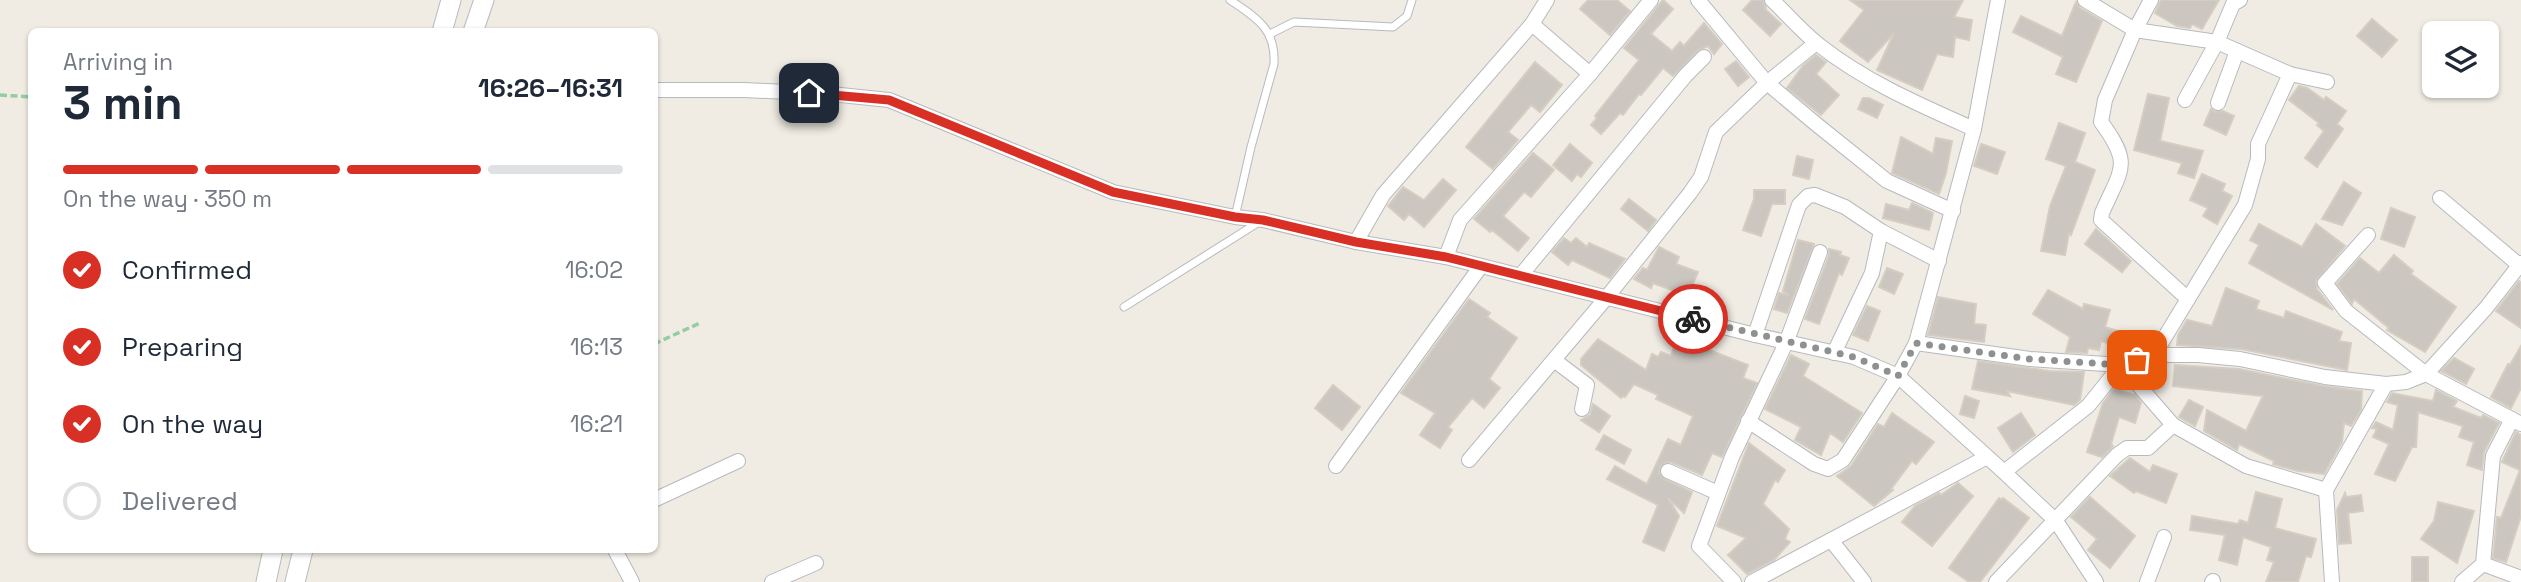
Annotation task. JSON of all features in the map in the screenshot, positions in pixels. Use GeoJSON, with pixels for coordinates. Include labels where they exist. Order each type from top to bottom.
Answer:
{"type":"FeatureCollection","features":[{"type":"Feature","properties":{"kind":"main road"},"geometry":{"type":"LineString","coordinates":[[443,28],[452,0]]}},
{"type":"Feature","properties":{"kind":"main road"},"geometry":{"type":"LineString","coordinates":[[475,28],[484,0]]}},
{"type":"Feature","properties":{"kind":"main road"},"geometry":{"type":"LineString","coordinates":[[266,582],[272,553]]}},
{"type":"Feature","properties":{"kind":"main road"},"geometry":{"type":"LineString","coordinates":[[295,582],[302,553]]}},
{"type":"Feature","properties":{"kind":"street"},"geometry":{"type":"LineString","coordinates":[[1356,242],[1383,195],[1532,24],[1547,0]]}},
{"type":"Feature","properties":{"kind":"street"},"geometry":{"type":"LineString","coordinates":[[1446,257],[1460,220],[1590,74],[1651,0]]}},
{"type":"Feature","properties":{"kind":"street"},"geometry":{"type":"LineString","coordinates":[[1698,0],[1767,83],[1887,181],[1953,211]]}},
{"type":"Feature","properties":{"kind":"street"},"geometry":{"type":"LineString","coordinates":[[1772,0],[1816,43],[1868,79],[1974,129]]}},
{"type":"Feature","properties":{"kind":"street"},"geometry":{"type":"LineString","coordinates":[[1748,421],[1814,464],[1828,469],[1843,460],[1898,376],[1916,343],[1953,211],[1974,129],[1998,0]]}},
{"type":"Feature","properties":{"kind":"street"},"geometry":{"type":"LineString","coordinates":[[2085,0],[2135,30],[2217,42],[2290,74],[2327,82]]}},
{"type":"Feature","properties":{"kind":"street"},"geometry":{"type":"LineString","coordinates":[[2151,0],[2105,100],[2101,122],[2114,139],[2122,156],[2122,166],[2101,220],[2188,299]]}},
{"type":"Feature","properties":{"kind":"street"},"geometry":{"type":"LineString","coordinates":[[2185,100],[2217,42],[2233,4],[2240,0]]}},
{"type":"Feature","properties":{"kind":"street"},"geometry":{"type":"LineString","coordinates":[[1532,24],[1590,74]]}},
{"type":"Feature","properties":{"kind":"street"},"geometry":{"type":"LineString","coordinates":[[1469,460],[1607,297],[1698,183],[1716,132],[1767,83],[1816,43]]}},
{"type":"Feature","properties":{"kind":"street"},"geometry":{"type":"LineString","coordinates":[[2218,103],[2237,51]]}},
{"type":"Feature","properties":{"kind":"street"},"geometry":{"type":"LineString","coordinates":[[1521,275],[1685,75],[1704,57]]}},
{"type":"Feature","properties":{"kind":"street"},"geometry":{"type":"LineString","coordinates":[[2154,355],[2245,205],[2258,159],[2258,144],[2290,74]]}},
{"type":"Feature","properties":{"kind":"street"},"geometry":{"type":"LineString","coordinates":[[658,90],[744,90],[889,100],[1113,192],[1235,217],[1263,220],[1356,242],[1446,257],[1873,364],[1898,376],[2056,521],[2096,582]]}},
{"type":"Feature","properties":{"kind":"street"},"geometry":{"type":"LineString","coordinates":[[1755,335],[1798,205],[1815,195],[1845,206],[1881,231],[1939,261]]}},
{"type":"Feature","properties":{"kind":"street"},"geometry":{"type":"LineString","coordinates":[[1916,343],[2030,359],[2121,365],[2154,355],[2198,355],[2241,359],[2325,377],[2386,384],[2406,382],[2426,374],[2486,308],[2520,264],[2440,198]]}},
{"type":"Feature","properties":{"kind":"street"},"geometry":{"type":"LineString","coordinates":[[1834,353],[1872,273],[1881,231]]}},
{"type":"Feature","properties":{"kind":"street"},"geometry":{"type":"LineString","coordinates":[[2368,235],[2325,283],[2347,311],[2426,374],[2516,422],[2493,456],[2483,564],[2462,582]]}},
{"type":"Feature","properties":{"kind":"street"},"geometry":{"type":"LineString","coordinates":[[1734,582],[1699,546],[1748,421],[1786,343],[1820,252]]}},
{"type":"Feature","properties":{"kind":"street"},"geometry":{"type":"LineString","coordinates":[[1336,466],[1480,266]]}},
{"type":"Feature","properties":{"kind":"street"},"geometry":{"type":"LineString","coordinates":[[1554,360],[1587,386],[1582,409]]}},
{"type":"Feature","properties":{"kind":"street"},"geometry":{"type":"LineString","coordinates":[[2121,365],[2173,425],[2246,466],[2326,490]]}},
{"type":"Feature","properties":{"kind":"street"},"geometry":{"type":"LineString","coordinates":[[2004,472],[2088,405],[2121,365]]}},
{"type":"Feature","properties":{"kind":"street"},"geometry":{"type":"LineString","coordinates":[[2332,582],[2326,490],[2386,384]]}},
{"type":"Feature","properties":{"kind":"street"},"geometry":{"type":"LineString","coordinates":[[1996,582],[2117,455],[2127,448],[2148,449],[2173,425]]}},
{"type":"Feature","properties":{"kind":"street"},"geometry":{"type":"LineString","coordinates":[[1752,582],[1987,457]]}},
{"type":"Feature","properties":{"kind":"street"},"geometry":{"type":"LineString","coordinates":[[658,498],[738,461]]}},
{"type":"Feature","properties":{"kind":"street"},"geometry":{"type":"LineString","coordinates":[[1668,471],[1718,493]]}},
{"type":"Feature","properties":{"kind":"street"},"geometry":{"type":"LineString","coordinates":[[2147,582],[2164,537]]}},
{"type":"Feature","properties":{"kind":"street"},"geometry":{"type":"LineString","coordinates":[[1831,540],[1864,582]]}},
{"type":"Feature","properties":{"kind":"street"},"geometry":{"type":"LineString","coordinates":[[617,553],[632,582]]}},
{"type":"Feature","properties":{"kind":"street"},"geometry":{"type":"LineString","coordinates":[[772,582],[816,563]]}},
{"type":"Feature","properties":{"kind":"street"},"geometry":{"type":"LineString","coordinates":[[2483,564],[2521,578]]}},
{"type":"Feature","properties":{"kind":"lane"},"geometry":{"type":"LineString","coordinates":[[1230,0],[1260,21],[1270,34],[1275,50],[1274,64],[1235,217]]}},
{"type":"Feature","properties":{"kind":"lane"},"geometry":{"type":"LineString","coordinates":[[1270,34],[1294,22],[1393,27],[1406,16],[1412,0]]}},
{"type":"Feature","properties":{"kind":"lane"},"geometry":{"type":"LineString","coordinates":[[1124,307],[1263,220]]}},
{"type":"Feature","properties":{"kind":"path"},"geometry":{"type":"LineString","coordinates":[[0,95],[28,96]]}},
{"type":"Feature","properties":{"kind":"path"},"geometry":{"type":"LineString","coordinates":[[658,342],[700,323]]}},
{"type":"Feature","properties":{"kind":"building"},"geometry":{"type":"Polygon","coordinates":[[[1588,0],[1617,0],[1630,11],[1610,35],[1580,9],[1588,0]]]}},
{"type":"Feature","properties":{"kind":"building"},"geometry":{"type":"Polygon","coordinates":[[[1663,0],[1673,9],[1651,34],[1672,51],[1680,42],[1684,46],[1704,23],[1722,44],[1714,54],[1708,46],[1698,50],[1673,76],[1663,68],[1623,115],[1620,113],[1601,134],[1591,125],[1597,118],[1595,116],[1639,60],[1624,48],[1663,0]]]}},
{"type":"Feature","properties":{"kind":"building"},"geometry":{"type":"Polygon","coordinates":[[[1752,0],[1763,0],[1765,9],[1781,24],[1770,36],[1743,10],[1752,0]]]}},
{"type":"Feature","properties":{"kind":"building"},"geometry":{"type":"Polygon","coordinates":[[[1850,0],[1963,0],[1954,17],[1972,20],[1969,40],[1955,37],[1953,57],[1937,54],[1922,90],[1877,70],[1894,33],[1868,62],[1840,41],[1864,10],[1850,0]]]}},
{"type":"Feature","properties":{"kind":"building"},"geometry":{"type":"Polygon","coordinates":[[[2161,0],[2219,0],[2202,29],[2192,24],[2190,28],[2177,26],[2155,13],[2161,0]]]}},
{"type":"Feature","properties":{"kind":"building"},"geometry":{"type":"Polygon","coordinates":[[[2076,2],[2080,8],[2102,21],[2076,82],[2056,74],[2063,57],[2013,32],[2021,16],[2062,36],[2076,2]]]}},
{"type":"Feature","properties":{"kind":"building"},"geometry":{"type":"Polygon","coordinates":[[[2372,19],[2397,40],[2382,57],[2357,36],[2372,19]]]}},
{"type":"Feature","properties":{"kind":"building"},"geometry":{"type":"Polygon","coordinates":[[[1816,55],[1826,62],[1816,74],[1839,95],[1821,115],[1787,88],[1803,66],[1816,55]]]}},
{"type":"Feature","properties":{"kind":"building"},"geometry":{"type":"Polygon","coordinates":[[[1736,61],[1749,77],[1738,86],[1725,69],[1736,61]]]}},
{"type":"Feature","properties":{"kind":"building"},"geometry":{"type":"Polygon","coordinates":[[[1535,62],[1562,85],[1540,112],[1531,105],[1508,132],[1518,140],[1493,169],[1466,147],[1535,62]]]}},
{"type":"Feature","properties":{"kind":"building"},"geometry":{"type":"Polygon","coordinates":[[[2299,86],[2307,88],[2324,100],[2326,97],[2346,111],[2337,124],[2343,129],[2317,167],[2305,158],[2324,131],[2317,125],[2319,123],[2289,100],[2299,86]]]}},
{"type":"Feature","properties":{"kind":"building"},"geometry":{"type":"Polygon","coordinates":[[[2148,94],[2169,98],[2160,141],[2203,151],[2194,178],[2178,173],[2182,163],[2134,150],[2148,94]]]}},
{"type":"Feature","properties":{"kind":"building"},"geometry":{"type":"Polygon","coordinates":[[[1863,98],[1883,105],[1877,118],[1858,109],[1863,98]]]}},
{"type":"Feature","properties":{"kind":"building"},"geometry":{"type":"Polygon","coordinates":[[[2211,109],[2234,116],[2226,135],[2204,125],[2211,109]]]}},
{"type":"Feature","properties":{"kind":"building"},"geometry":{"type":"Polygon","coordinates":[[[2059,123],[2085,133],[2075,162],[2095,170],[2071,235],[2069,233],[2065,255],[2041,251],[2050,206],[2066,166],[2046,159],[2059,123]]]}},
{"type":"Feature","properties":{"kind":"building"},"geometry":{"type":"Polygon","coordinates":[[[1901,137],[1933,154],[1936,138],[1952,141],[1939,194],[1892,173],[1901,137]]]}},
{"type":"Feature","properties":{"kind":"building"},"geometry":{"type":"Polygon","coordinates":[[[1570,144],[1592,163],[1581,177],[1577,174],[1572,181],[1553,165],[1570,144]]]}},
{"type":"Feature","properties":{"kind":"building"},"geometry":{"type":"Polygon","coordinates":[[[1981,144],[2005,152],[1997,174],[1974,166],[1981,144]]]}},
{"type":"Feature","properties":{"kind":"building"},"geometry":{"type":"Polygon","coordinates":[[[1533,153],[1554,170],[1531,197],[1524,192],[1503,216],[1529,238],[1518,251],[1474,219],[1533,153]]]}},
{"type":"Feature","properties":{"kind":"building"},"geometry":{"type":"Polygon","coordinates":[[[1797,156],[1813,160],[1809,179],[1793,175],[1797,156]]]}},
{"type":"Feature","properties":{"kind":"building"},"geometry":{"type":"Polygon","coordinates":[[[2202,174],[2225,184],[2222,191],[2232,196],[2217,224],[2203,216],[2208,208],[2190,200],[2202,174]]]}},
{"type":"Feature","properties":{"kind":"building"},"geometry":{"type":"Polygon","coordinates":[[[1443,179],[1456,190],[1424,227],[1409,214],[1404,220],[1388,206],[1403,187],[1424,200],[1443,179]]]}},
{"type":"Feature","properties":{"kind":"building"},"geometry":{"type":"Polygon","coordinates":[[[2344,182],[2361,193],[2342,225],[2322,219],[2344,182]]]}},
{"type":"Feature","properties":{"kind":"building"},"geometry":{"type":"Polygon","coordinates":[[[1754,190],[1785,190],[1785,204],[1772,204],[1761,236],[1743,230],[1754,199],[1754,190]]]}},
{"type":"Feature","properties":{"kind":"building"},"geometry":{"type":"Polygon","coordinates":[[[1629,199],[1656,220],[1648,231],[1621,209],[1629,199]]]}},
{"type":"Feature","properties":{"kind":"building"},"geometry":{"type":"Polygon","coordinates":[[[1912,203],[1933,213],[1929,230],[1883,218],[1886,204],[1909,210],[1912,203]]]}},
{"type":"Feature","properties":{"kind":"building"},"geometry":{"type":"Polygon","coordinates":[[[2391,208],[2415,217],[2404,247],[2381,239],[2391,208]]]}},
{"type":"Feature","properties":{"kind":"building"},"geometry":{"type":"Polygon","coordinates":[[[2259,224],[2302,247],[2316,224],[2345,246],[2316,281],[2317,289],[2333,310],[2249,263],[2259,245],[2250,240],[2259,224]]]}},
{"type":"Feature","properties":{"kind":"building"},"geometry":{"type":"Polygon","coordinates":[[[2096,229],[2131,261],[2122,272],[2085,244],[2096,229]]]}},
{"type":"Feature","properties":{"kind":"building"},"geometry":{"type":"Polygon","coordinates":[[[1564,238],[1571,243],[1576,238],[1587,247],[1589,243],[1625,259],[1610,278],[1572,260],[1568,265],[1552,252],[1564,238]]]}},
{"type":"Feature","properties":{"kind":"building"},"geometry":{"type":"Polygon","coordinates":[[[1798,240],[1814,244],[1787,313],[1774,309],[1779,293],[1789,295],[1783,291],[1798,240]]]}},
{"type":"Feature","properties":{"kind":"building"},"geometry":{"type":"Polygon","coordinates":[[[1659,247],[1679,257],[1676,264],[1698,272],[1688,296],[1653,283],[1651,288],[1634,279],[1643,268],[1647,270],[1659,247]]]}},
{"type":"Feature","properties":{"kind":"building"},"geometry":{"type":"Polygon","coordinates":[[[1829,249],[1841,252],[1840,255],[1849,258],[1842,275],[1839,273],[1819,324],[1805,319],[1829,249]]]}},
{"type":"Feature","properties":{"kind":"building"},"geometry":{"type":"Polygon","coordinates":[[[2394,255],[2413,271],[2411,274],[2456,307],[2425,352],[2387,330],[2389,328],[2354,299],[2352,304],[2337,284],[2360,258],[2379,273],[2394,255]]]}},
{"type":"Feature","properties":{"kind":"building"},"geometry":{"type":"Polygon","coordinates":[[[1887,268],[1903,274],[1894,294],[1879,287],[1887,268]]]}},
{"type":"Feature","properties":{"kind":"building"},"geometry":{"type":"Polygon","coordinates":[[[2519,281],[2521,283],[2521,328],[2496,311],[2519,281]]]}},
{"type":"Feature","properties":{"kind":"building"},"geometry":{"type":"Polygon","coordinates":[[[2226,288],[2259,301],[2256,309],[2284,318],[2286,311],[2342,332],[2339,341],[2351,343],[2347,370],[2241,349],[2177,345],[2178,335],[2187,320],[2212,326],[2226,288]]]}},
{"type":"Feature","properties":{"kind":"building"},"geometry":{"type":"Polygon","coordinates":[[[2048,290],[2083,309],[2084,304],[2110,310],[2105,327],[2130,335],[2125,348],[2101,341],[2099,350],[2088,348],[2087,353],[2066,352],[2070,337],[2033,314],[2048,290]]]}},
{"type":"Feature","properties":{"kind":"building"},"geometry":{"type":"Polygon","coordinates":[[[1938,297],[1976,304],[1974,324],[1986,325],[1984,342],[1928,335],[1938,297]]]}},
{"type":"Feature","properties":{"kind":"building"},"geometry":{"type":"Polygon","coordinates":[[[1469,299],[1490,313],[1487,317],[1517,338],[1489,379],[1500,388],[1484,408],[1472,398],[1448,427],[1452,430],[1440,448],[1420,435],[1435,413],[1401,393],[1469,299]]]}},
{"type":"Feature","properties":{"kind":"building"},"geometry":{"type":"Polygon","coordinates":[[[1867,306],[1880,311],[1868,341],[1853,335],[1867,306]]]}},
{"type":"Feature","properties":{"kind":"building"},"geometry":{"type":"Polygon","coordinates":[[[1598,339],[1646,370],[1652,354],[1658,357],[1661,352],[1671,356],[1676,341],[1699,349],[1699,346],[1748,365],[1743,378],[1757,383],[1722,457],[1712,453],[1702,475],[1671,462],[1660,467],[1659,473],[1664,479],[1692,492],[1684,513],[1668,498],[1679,516],[1664,551],[1643,542],[1658,505],[1607,479],[1615,466],[1647,484],[1668,439],[1681,445],[1693,416],[1656,399],[1658,395],[1634,384],[1625,397],[1621,398],[1581,365],[1581,359],[1598,339]]]}},
{"type":"Feature","properties":{"kind":"building"},"geometry":{"type":"Polygon","coordinates":[[[2521,346],[2521,388],[2511,408],[2491,397],[2521,346]]]}},
{"type":"Feature","properties":{"kind":"building"},"geometry":{"type":"Polygon","coordinates":[[[1791,355],[1809,364],[1803,376],[1862,413],[1843,442],[1830,433],[1821,455],[1795,440],[1801,427],[1765,409],[1791,355]]]}},
{"type":"Feature","properties":{"kind":"building"},"geometry":{"type":"Polygon","coordinates":[[[2454,358],[2474,369],[2466,384],[2441,371],[2454,358]]]}},
{"type":"Feature","properties":{"kind":"building"},"geometry":{"type":"Polygon","coordinates":[[[1978,361],[2049,371],[2084,372],[2080,400],[2074,405],[2007,391],[2010,396],[1972,389],[1978,361]]]}},
{"type":"Feature","properties":{"kind":"building"},"geometry":{"type":"Polygon","coordinates":[[[2175,365],[2239,369],[2362,391],[2361,410],[2351,426],[2344,423],[2342,442],[2324,474],[2298,471],[2273,464],[2274,461],[2239,444],[2237,450],[2204,431],[2207,410],[2246,431],[2263,396],[2173,386],[2175,365]]]}},
{"type":"Feature","properties":{"kind":"building"},"geometry":{"type":"Polygon","coordinates":[[[1333,385],[1360,407],[1342,430],[1315,408],[1333,385]]]}},
{"type":"Feature","properties":{"kind":"building"},"geometry":{"type":"Polygon","coordinates":[[[2114,389],[2135,395],[2141,403],[2135,423],[2119,417],[2111,444],[2113,446],[2102,457],[2087,452],[2103,403],[2114,389]]]}},
{"type":"Feature","properties":{"kind":"building"},"geometry":{"type":"Polygon","coordinates":[[[2436,390],[2457,401],[2453,407],[2481,418],[2483,415],[2499,423],[2484,452],[2482,470],[2467,465],[2474,442],[2459,437],[2463,426],[2418,412],[2416,447],[2412,447],[2395,481],[2375,474],[2389,444],[2373,437],[2377,429],[2372,428],[2376,422],[2393,430],[2398,405],[2387,402],[2392,393],[2433,401],[2436,390]]]}},
{"type":"Feature","properties":{"kind":"building"},"geometry":{"type":"Polygon","coordinates":[[[1965,396],[1979,401],[1974,418],[1960,414],[1965,396]]]}},
{"type":"Feature","properties":{"kind":"building"},"geometry":{"type":"Polygon","coordinates":[[[2189,400],[2203,407],[2195,426],[2179,417],[2189,400]]]}},
{"type":"Feature","properties":{"kind":"building"},"geometry":{"type":"Polygon","coordinates":[[[1593,404],[1610,416],[1599,432],[1581,420],[1590,415],[1593,404]]]}},
{"type":"Feature","properties":{"kind":"building"},"geometry":{"type":"Polygon","coordinates":[[[1892,413],[1934,442],[1916,464],[1912,461],[1891,489],[1893,490],[1874,506],[1837,476],[1851,466],[1878,424],[1884,427],[1892,413]]]}},
{"type":"Feature","properties":{"kind":"building"},"geometry":{"type":"Polygon","coordinates":[[[2021,413],[2035,435],[2013,452],[1998,428],[2021,413]]]}},
{"type":"Feature","properties":{"kind":"building"},"geometry":{"type":"Polygon","coordinates":[[[2516,432],[2521,435],[2521,516],[2506,562],[2493,558],[2497,517],[2501,518],[2520,470],[2502,462],[2516,432]]]}},
{"type":"Feature","properties":{"kind":"building"},"geometry":{"type":"Polygon","coordinates":[[[1604,435],[1631,450],[1624,464],[1596,449],[1604,435]]]}},
{"type":"Feature","properties":{"kind":"building"},"geometry":{"type":"Polygon","coordinates":[[[1749,443],[1785,470],[1778,482],[1775,480],[1763,504],[1789,529],[1785,539],[1790,542],[1774,560],[1747,574],[1728,555],[1746,538],[1717,526],[1749,443]]]}},
{"type":"Feature","properties":{"kind":"building"},"geometry":{"type":"Polygon","coordinates":[[[2130,458],[2150,472],[2153,465],[2177,474],[2166,503],[2136,491],[2134,493],[2110,476],[2130,458]]]}},
{"type":"Feature","properties":{"kind":"building"},"geometry":{"type":"Polygon","coordinates":[[[1958,483],[1973,496],[1932,546],[1902,522],[1915,506],[1939,493],[1941,495],[1958,483]]]}},
{"type":"Feature","properties":{"kind":"building"},"geometry":{"type":"Polygon","coordinates":[[[2256,492],[2282,499],[2275,528],[2316,539],[2311,557],[2306,556],[2298,582],[2266,582],[2274,562],[2267,560],[2271,547],[2243,537],[2237,565],[2219,560],[2225,535],[2190,530],[2192,516],[2238,524],[2240,520],[2248,523],[2256,492]]]}},
{"type":"Feature","properties":{"kind":"building"},"geometry":{"type":"Polygon","coordinates":[[[2345,493],[2346,497],[2361,495],[2363,511],[2348,513],[2351,543],[2339,544],[2337,510],[2345,493]]]}},
{"type":"Feature","properties":{"kind":"building"},"geometry":{"type":"Polygon","coordinates":[[[2090,497],[2135,536],[2110,568],[2088,550],[2097,539],[2071,517],[2090,497]]]}},
{"type":"Feature","properties":{"kind":"building"},"geometry":{"type":"Polygon","coordinates":[[[1999,498],[2003,498],[2029,518],[1980,582],[1969,582],[1949,568],[1999,498]]]}},
{"type":"Feature","properties":{"kind":"building"},"geometry":{"type":"Polygon","coordinates":[[[2438,502],[2474,511],[2457,563],[2421,539],[2434,521],[2438,502]]]}},
{"type":"Feature","properties":{"kind":"building"},"geometry":{"type":"Polygon","coordinates":[[[2412,557],[2428,557],[2428,582],[2412,582],[2412,557]]]}},
{"type":"Feature","properties":{"kind":"way so far"},"geometry":{"type":"LineString","coordinates":[[1693,319],[1854,357],[1898,376],[1916,343],[2030,359],[2121,365],[2137,360]]}},
{"type":"Feature","properties":{"kind":"route"},"geometry":{"type":"LineString","coordinates":[[809,93],[889,100],[1113,192],[1235,217],[1263,220],[1356,242],[1446,257],[1693,319]]}}]}
